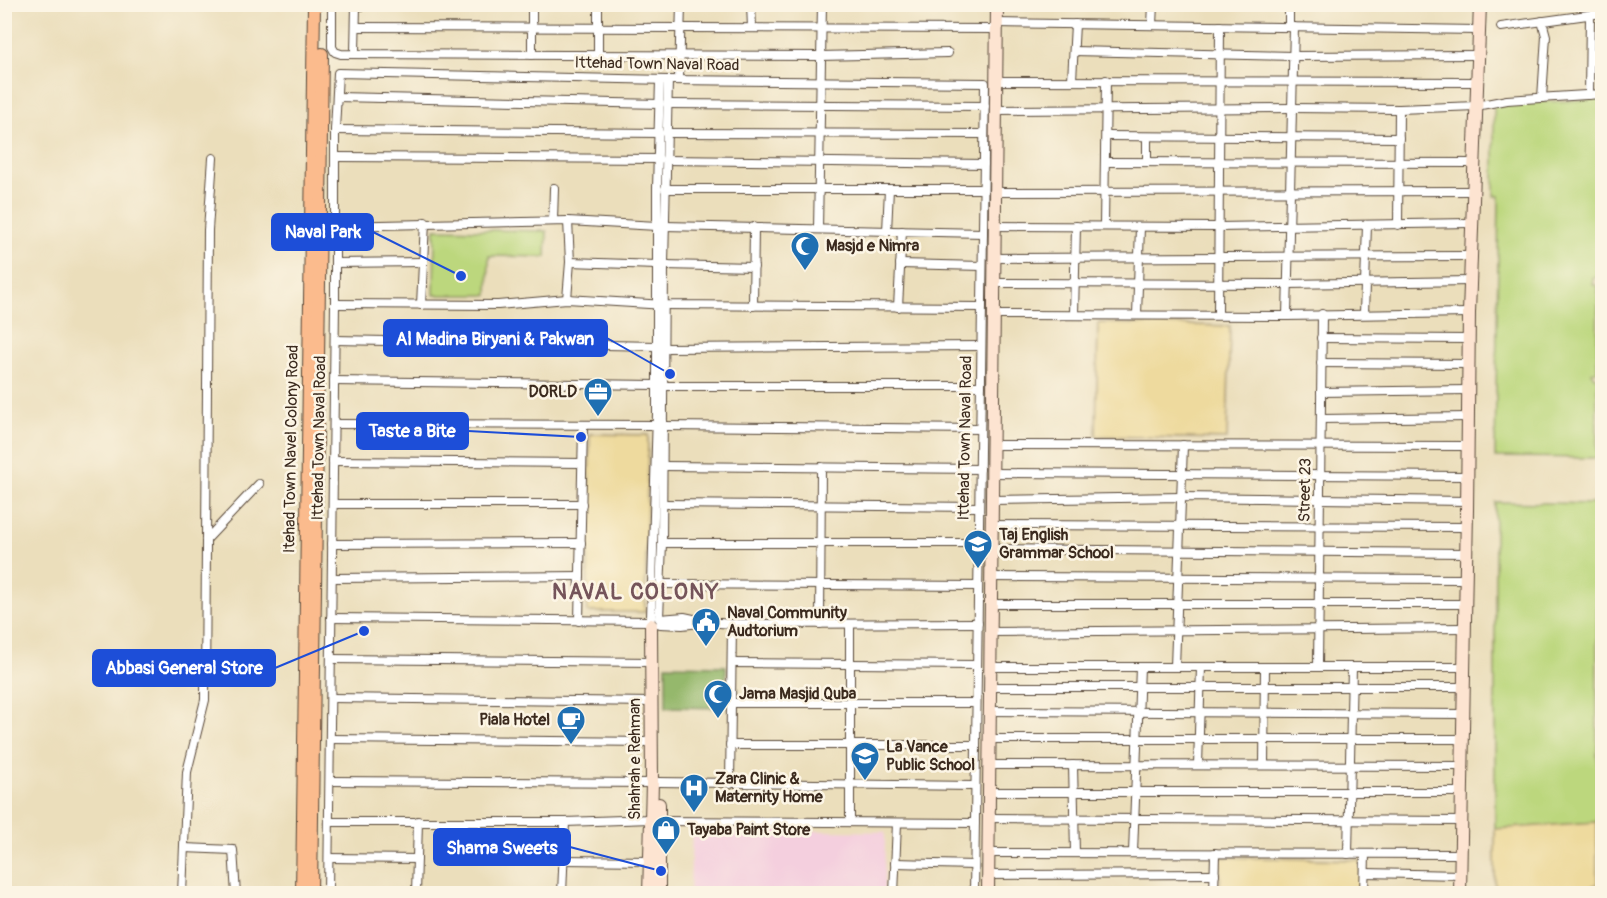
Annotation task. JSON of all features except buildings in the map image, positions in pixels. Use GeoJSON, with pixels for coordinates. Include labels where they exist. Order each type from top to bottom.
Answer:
{"type":"FeatureCollection","features":[{"type":"Feature","properties":{"kind":"main road","name":"Itehad Town Navel Colony Road"},"geometry":{"type":"LineString","coordinates":[[311,894],[314,4]]}},
{"type":"Feature","properties":{"kind":"main road","name":"Itehad Town Navel Colony Road"},"geometry":{"type":"LineString","coordinates":[[302,894],[322,4]]}},
{"type":"Feature","properties":{"kind":"street"},"geometry":{"type":"LineString","coordinates":[[332,4],[332,47],[334,52],[340,54],[820,56],[948,53]]}},
{"type":"Feature","properties":{"kind":"street"},"geometry":{"type":"LineString","coordinates":[[355,53],[356,5],[520,4]]}},
{"type":"Feature","properties":{"kind":"street"},"geometry":{"type":"LineString","coordinates":[[532,4],[532,55]]}},
{"type":"Feature","properties":{"kind":"street"},"geometry":{"type":"LineString","coordinates":[[598,4],[598,55]]}},
{"type":"Feature","properties":{"kind":"street"},"geometry":{"type":"LineString","coordinates":[[679,79],[681,4]]}},
{"type":"Feature","properties":{"kind":"street"},"geometry":{"type":"LineString","coordinates":[[752,4],[752,27]]}},
{"type":"Feature","properties":{"kind":"street"},"geometry":{"type":"LineString","coordinates":[[818,229],[822,4]]}},
{"type":"Feature","properties":{"kind":"street"},"geometry":{"type":"LineString","coordinates":[[988,894],[995,283],[995,226],[989,190],[991,108],[997,81],[997,4]]}},
{"type":"Feature","properties":{"kind":"street"},"geometry":{"type":"LineString","coordinates":[[1152,25],[1153,4]]}},
{"type":"Feature","properties":{"kind":"street"},"geometry":{"type":"LineString","coordinates":[[1287,316],[1293,57],[1289,4]]}},
{"type":"Feature","properties":{"kind":"street"},"geometry":{"type":"LineString","coordinates":[[1460,894],[1467,553],[1468,313],[1480,4]]}},
{"type":"Feature","properties":{"kind":"street"},"geometry":{"type":"LineString","coordinates":[[1501,27],[1602,13]]}},
{"type":"Feature","properties":{"kind":"street"},"geometry":{"type":"LineString","coordinates":[[1589,95],[1590,15]]}},
{"type":"Feature","properties":{"kind":"street"},"geometry":{"type":"LineString","coordinates":[[1542,21],[1546,36],[1542,98]]}},
{"type":"Feature","properties":{"kind":"street"},"geometry":{"type":"LineString","coordinates":[[356,27],[821,28],[1075,24],[1478,30]]}},
{"type":"Feature","properties":{"kind":"street"},"geometry":{"type":"LineString","coordinates":[[1072,80],[1075,24]]}},
{"type":"Feature","properties":{"kind":"street"},"geometry":{"type":"LineString","coordinates":[[1218,315],[1220,26]]}},
{"type":"Feature","properties":{"kind":"street"},"geometry":{"type":"LineString","coordinates":[[1074,51],[1220,53],[1293,57],[1478,55]]}},
{"type":"Feature","properties":{"kind":"street","name":"Ittehad Town Naval Road"},"geometry":{"type":"LineString","coordinates":[[328,894],[335,340],[335,130],[338,73],[664,80],[985,83],[991,108],[984,134],[984,164],[989,190],[983,233],[982,266],[974,894]]}},
{"type":"Feature","properties":{"kind":"street"},"geometry":{"type":"LineString","coordinates":[[656,622],[664,80]]}},
{"type":"Feature","properties":{"kind":"street"},"geometry":{"type":"LineString","coordinates":[[1104,226],[1106,80]]}},
{"type":"Feature","properties":{"kind":"street"},"geometry":{"type":"LineString","coordinates":[[997,81],[1477,82]]}},
{"type":"Feature","properties":{"kind":"street"},"geometry":{"type":"LineString","coordinates":[[337,98],[991,108],[1399,109],[1476,106],[1507,100],[1602,94]]}},
{"type":"Feature","properties":{"kind":"street"},"geometry":{"type":"LineString","coordinates":[[1398,225],[1399,109]]}},
{"type":"Feature","properties":{"kind":"street"},"geometry":{"type":"LineString","coordinates":[[335,130],[984,134]]}},
{"type":"Feature","properties":{"kind":"street"},"geometry":{"type":"LineString","coordinates":[[1106,136],[1399,138]]}},
{"type":"Feature","properties":{"kind":"street"},"geometry":{"type":"LineString","coordinates":[[1147,136],[1147,162]]}},
{"type":"Feature","properties":{"kind":"street"},"geometry":{"type":"LineString","coordinates":[[335,157],[984,164]]}},
{"type":"Feature","properties":{"kind":"street"},"geometry":{"type":"LineString","coordinates":[[182,894],[187,772],[205,700],[208,230],[213,158]]}},
{"type":"Feature","properties":{"kind":"street"},"geometry":{"type":"LineString","coordinates":[[661,226],[665,189],[662,159]]}},
{"type":"Feature","properties":{"kind":"street"},"geometry":{"type":"LineString","coordinates":[[1105,162],[1474,163]]}},
{"type":"Feature","properties":{"kind":"street"},"geometry":{"type":"LineString","coordinates":[[553,221],[554,188]]}},
{"type":"Feature","properties":{"kind":"street"},"geometry":{"type":"LineString","coordinates":[[665,189],[1473,191]]}},
{"type":"Feature","properties":{"kind":"street"},"geometry":{"type":"LineString","coordinates":[[887,231],[889,189]]}},
{"type":"Feature","properties":{"kind":"street"},"geometry":{"type":"LineString","coordinates":[[335,226],[425,222],[568,221],[661,226],[983,233]]}},
{"type":"Feature","properties":{"kind":"street"},"geometry":{"type":"LineString","coordinates":[[567,299],[570,262],[568,221]]}},
{"type":"Feature","properties":{"kind":"street"},"geometry":{"type":"LineString","coordinates":[[421,305],[425,222]]}},
{"type":"Feature","properties":{"kind":"street"},"geometry":{"type":"LineString","coordinates":[[995,226],[1218,227],[1471,223]]}},
{"type":"Feature","properties":{"kind":"street"},"geometry":{"type":"LineString","coordinates":[[1364,314],[1367,225]]}},
{"type":"Feature","properties":{"kind":"street"},"geometry":{"type":"LineString","coordinates":[[1074,315],[1076,226]]}},
{"type":"Feature","properties":{"kind":"street"},"geometry":{"type":"LineString","coordinates":[[1137,315],[1140,226]]}},
{"type":"Feature","properties":{"kind":"street"},"geometry":{"type":"LineString","coordinates":[[753,306],[754,227]]}},
{"type":"Feature","properties":{"kind":"street"},"geometry":{"type":"LineString","coordinates":[[898,307],[902,231]]}},
{"type":"Feature","properties":{"kind":"street"},"geometry":{"type":"LineString","coordinates":[[1602,245],[1602,340]]}},
{"type":"Feature","properties":{"kind":"street"},"geometry":{"type":"LineString","coordinates":[[995,258],[1471,256]]}},
{"type":"Feature","properties":{"kind":"street"},"geometry":{"type":"LineString","coordinates":[[335,263],[423,262]]}},
{"type":"Feature","properties":{"kind":"street"},"geometry":{"type":"LineString","coordinates":[[570,262],[754,267]]}},
{"type":"Feature","properties":{"kind":"street"},"geometry":{"type":"LineString","coordinates":[[900,264],[982,266]]}},
{"type":"Feature","properties":{"kind":"street"},"geometry":{"type":"LineString","coordinates":[[995,283],[1288,284],[1470,281]]}},
{"type":"Feature","properties":{"kind":"street"},"geometry":{"type":"LineString","coordinates":[[335,304],[498,305],[567,299],[661,305],[982,307]]}},
{"type":"Feature","properties":{"kind":"street"},"geometry":{"type":"LineString","coordinates":[[994,315],[1287,316],[1468,313]]}},
{"type":"Feature","properties":{"kind":"street","name":"Street 23"},"geometry":{"type":"LineString","coordinates":[[1318,667],[1322,314]]}},
{"type":"Feature","properties":{"kind":"street"},"geometry":{"type":"LineString","coordinates":[[1321,338],[1468,339]]}},
{"type":"Feature","properties":{"kind":"street"},"geometry":{"type":"LineString","coordinates":[[335,340],[661,347],[981,346]]}},
{"type":"Feature","properties":{"kind":"street"},"geometry":{"type":"LineString","coordinates":[[1321,363],[1468,364]]}},
{"type":"Feature","properties":{"kind":"street"},"geometry":{"type":"LineString","coordinates":[[334,381],[981,386]]}},
{"type":"Feature","properties":{"kind":"street"},"geometry":{"type":"LineString","coordinates":[[1321,392],[1468,390]]}},
{"type":"Feature","properties":{"kind":"street"},"geometry":{"type":"LineString","coordinates":[[1320,419],[1468,417]]}},
{"type":"Feature","properties":{"kind":"street"},"geometry":{"type":"LineString","coordinates":[[334,424],[980,429]]}},
{"type":"Feature","properties":{"kind":"street"},"geometry":{"type":"LineString","coordinates":[[579,621],[583,426]]}},
{"type":"Feature","properties":{"kind":"street"},"geometry":{"type":"LineString","coordinates":[[656,622],[661,584],[663,504],[660,426]]}},
{"type":"Feature","properties":{"kind":"street"},"geometry":{"type":"LineString","coordinates":[[993,445],[1468,446]]}},
{"type":"Feature","properties":{"kind":"street"},"geometry":{"type":"LineString","coordinates":[[1175,667],[1183,445]]}},
{"type":"Feature","properties":{"kind":"street"},"geometry":{"type":"LineString","coordinates":[[333,461],[582,463]]}},
{"type":"Feature","properties":{"kind":"street"},"geometry":{"type":"LineString","coordinates":[[663,466],[980,469]]}},
{"type":"Feature","properties":{"kind":"street"},"geometry":{"type":"LineString","coordinates":[[820,624],[821,467]]}},
{"type":"Feature","properties":{"kind":"street"},"geometry":{"type":"LineString","coordinates":[[993,473],[1468,476]]}},
{"type":"Feature","properties":{"kind":"street"},"geometry":{"type":"LineString","coordinates":[[206,540],[259,484]]}},
{"type":"Feature","properties":{"kind":"street"},"geometry":{"type":"LineString","coordinates":[[992,500],[1181,497],[1467,501]]}},
{"type":"Feature","properties":{"kind":"street"},"geometry":{"type":"LineString","coordinates":[[333,504],[582,504]]}},
{"type":"Feature","properties":{"kind":"street"},"geometry":{"type":"LineString","coordinates":[[663,504],[979,507]]}},
{"type":"Feature","properties":{"kind":"street"},"geometry":{"type":"LineString","coordinates":[[992,525],[1467,527]]}},
{"type":"Feature","properties":{"kind":"street"},"geometry":{"type":"LineString","coordinates":[[332,544],[581,543]]}},
{"type":"Feature","properties":{"kind":"street"},"geometry":{"type":"LineString","coordinates":[[662,543],[979,543]]}},
{"type":"Feature","properties":{"kind":"street"},"geometry":{"type":"LineString","coordinates":[[992,549],[1467,553]]}},
{"type":"Feature","properties":{"kind":"street"},"geometry":{"type":"LineString","coordinates":[[332,578],[580,576]]}},
{"type":"Feature","properties":{"kind":"street"},"geometry":{"type":"LineString","coordinates":[[991,577],[1466,579]]}},
{"type":"Feature","properties":{"kind":"street"},"geometry":{"type":"LineString","coordinates":[[661,584],[978,586]]}},
{"type":"Feature","properties":{"kind":"street"},"geometry":{"type":"LineString","coordinates":[[991,604],[1466,604]]}},
{"type":"Feature","properties":{"kind":"street"},"geometry":{"type":"LineString","coordinates":[[331,618],[656,622],[682,625],[706,622],[732,624],[978,623]]}},
{"type":"Feature","properties":{"kind":"street","name":"Shahrah e Rehman"},"geometry":{"type":"LineString","coordinates":[[655,783],[651,702],[656,622]]}},
{"type":"Feature","properties":{"kind":"street","name":"Shahrah e Rehman"},"geometry":{"type":"LineString","coordinates":[[656,622],[655,820],[659,894]]}},
{"type":"Feature","properties":{"kind":"street"},"geometry":{"type":"LineString","coordinates":[[730,784],[732,624]]}},
{"type":"Feature","properties":{"kind":"street"},"geometry":{"type":"LineString","coordinates":[[850,624],[850,822]]}},
{"type":"Feature","properties":{"kind":"street"},"geometry":{"type":"LineString","coordinates":[[991,632],[1465,628]]}},
{"type":"Feature","properties":{"kind":"street"},"geometry":{"type":"LineString","coordinates":[[331,659],[652,662]]}},
{"type":"Feature","properties":{"kind":"street"},"geometry":{"type":"LineString","coordinates":[[732,663],[977,665]]}},
{"type":"Feature","properties":{"kind":"street"},"geometry":{"type":"LineString","coordinates":[[990,666],[1465,667]]}},
{"type":"Feature","properties":{"kind":"street"},"geometry":{"type":"LineString","coordinates":[[1198,765],[1201,666]]}},
{"type":"Feature","properties":{"kind":"street"},"geometry":{"type":"LineString","coordinates":[[1133,853],[1140,667]]}},
{"type":"Feature","properties":{"kind":"street"},"geometry":{"type":"LineString","coordinates":[[1264,667],[1264,765]]}},
{"type":"Feature","properties":{"kind":"street"},"geometry":{"type":"LineString","coordinates":[[1348,854],[1352,667]]}},
{"type":"Feature","properties":{"kind":"street"},"geometry":{"type":"LineString","coordinates":[[990,687],[1464,687]]}},
{"type":"Feature","properties":{"kind":"street"},"geometry":{"type":"LineString","coordinates":[[331,698],[651,702]]}},
{"type":"Feature","properties":{"kind":"street"},"geometry":{"type":"LineString","coordinates":[[731,703],[976,703]]}},
{"type":"Feature","properties":{"kind":"street"},"geometry":{"type":"LineString","coordinates":[[990,711],[1464,714]]}},
{"type":"Feature","properties":{"kind":"street"},"geometry":{"type":"LineString","coordinates":[[330,739],[652,742]]}},
{"type":"Feature","properties":{"kind":"street"},"geometry":{"type":"LineString","coordinates":[[990,740],[1463,740]]}},
{"type":"Feature","properties":{"kind":"street"},"geometry":{"type":"LineString","coordinates":[[730,745],[976,745]]}},
{"type":"Feature","properties":{"kind":"street"},"geometry":{"type":"LineString","coordinates":[[989,765],[1463,766]]}},
{"type":"Feature","properties":{"kind":"street"},"geometry":{"type":"LineString","coordinates":[[1073,765],[1075,853]]}},
{"type":"Feature","properties":{"kind":"street"},"geometry":{"type":"LineString","coordinates":[[330,780],[975,786]]}},
{"type":"Feature","properties":{"kind":"street"},"geometry":{"type":"LineString","coordinates":[[989,792],[1462,792]]}},
{"type":"Feature","properties":{"kind":"street"},"geometry":{"type":"LineString","coordinates":[[989,818],[1462,820]]}},
{"type":"Feature","properties":{"kind":"street"},"geometry":{"type":"LineString","coordinates":[[329,822],[655,820],[975,823]]}},
{"type":"Feature","properties":{"kind":"street","name":"Shahrah e Rehman"},"geometry":{"type":"LineString","coordinates":[[649,894],[655,820]]}},
{"type":"Feature","properties":{"kind":"street"},"geometry":{"type":"LineString","coordinates":[[416,894],[418,821]]}},
{"type":"Feature","properties":{"kind":"street"},"geometry":{"type":"LineString","coordinates":[[562,894],[565,822]]}},
{"type":"Feature","properties":{"kind":"street"},"geometry":{"type":"LineString","coordinates":[[894,894],[897,823]]}},
{"type":"Feature","properties":{"kind":"street"},"geometry":{"type":"LineString","coordinates":[[184,848],[233,850],[236,894]]}},
{"type":"Feature","properties":{"kind":"street"},"geometry":{"type":"LineString","coordinates":[[988,853],[1461,854]]}},
{"type":"Feature","properties":{"kind":"street"},"geometry":{"type":"LineString","coordinates":[[1214,894],[1215,853]]}},
{"type":"Feature","properties":{"kind":"street"},"geometry":{"type":"LineString","coordinates":[[1364,894],[1365,854]]}},
{"type":"Feature","properties":{"kind":"street"},"geometry":{"type":"LineString","coordinates":[[329,858],[417,859]]}},
{"type":"Feature","properties":{"kind":"street"},"geometry":{"type":"LineString","coordinates":[[563,860],[650,861]]}},
{"type":"Feature","properties":{"kind":"street"},"geometry":{"type":"LineString","coordinates":[[895,863],[974,865]]}},
{"type":"Feature","properties":{"kind":"street"},"geometry":{"type":"LineString","coordinates":[[1365,873],[1461,875]]}},
{"type":"Feature","properties":{"kind":"street"},"geometry":{"type":"LineString","coordinates":[[988,875],[1215,874]]}},
{"type":"Feature","properties":{"kind":"shaded area"},"geometry":{"type":"Polygon","coordinates":[[[692,829],[885,832],[884,893],[690,893],[692,829]]]}},
{"type":"Feature","properties":{"kind":"green space"},"geometry":{"type":"Polygon","coordinates":[[[1602,99],[1602,232],[1598,248],[1597,277],[1593,278],[1593,284],[1598,286],[1597,371],[1592,372],[1597,378],[1597,458],[1495,457],[1499,196],[1494,196],[1494,104],[1602,99]]]}},
{"type":"Feature","properties":{"kind":"green space"},"geometry":{"type":"Polygon","coordinates":[[[435,229],[547,231],[546,257],[489,256],[488,295],[434,295],[435,229]]]}},
{"type":"Feature","properties":{"kind":"green space"},"geometry":{"type":"Polygon","coordinates":[[[1495,502],[1597,504],[1597,822],[1495,829],[1495,502]]]}},
{"type":"Feature","properties":{"kind":"green space"},"geometry":{"type":"Polygon","coordinates":[[[666,665],[726,666],[726,708],[666,707],[666,665]]]}},
{"type":"Feature","properties":{"kind":"sand"},"geometry":{"type":"Polygon","coordinates":[[[1098,323],[1230,326],[1227,439],[1096,436],[1098,323]]]}},
{"type":"Feature","properties":{"kind":"sand"},"geometry":{"type":"Polygon","coordinates":[[[590,434],[648,435],[645,612],[587,612],[590,434]]]}},
{"type":"Feature","properties":{"kind":"sand"},"geometry":{"type":"Polygon","coordinates":[[[1597,822],[1597,884],[1591,887],[1597,893],[1495,893],[1495,829],[1597,822]]]}},
{"type":"Feature","properties":{"kind":"sand"},"geometry":{"type":"Polygon","coordinates":[[[1220,857],[1361,860],[1361,893],[1220,894],[1220,857]]]}},
{"type":"Feature","properties":{"kind":"place","name":"Masjd e Nimra"},"geometry":{"type":"Point","coordinates":[805,272]}},
{"type":"Feature","properties":{"kind":"place","name":"Naval Park"},"geometry":{"type":"Point","coordinates":[461,276]}},
{"type":"Feature","properties":{"kind":"place","name":"Al Madina Biryani & Pakwan"},"geometry":{"type":"Point","coordinates":[670,374]}},
{"type":"Feature","properties":{"kind":"place","name":"DORLD"},"geometry":{"type":"Point","coordinates":[598,418]}},
{"type":"Feature","properties":{"kind":"place","name":"Taste a Bite"},"geometry":{"type":"Point","coordinates":[581,437]}},
{"type":"Feature","properties":{"kind":"place","name":"Taj English Grammar School"},"geometry":{"type":"Point","coordinates":[978,570]}},
{"type":"Feature","properties":{"kind":"place","name":"Abbasi General Store"},"geometry":{"type":"Point","coordinates":[364,631]}},
{"type":"Feature","properties":{"kind":"place","name":"Naval Community Audtorium"},"geometry":{"type":"Point","coordinates":[706,648]}},
{"type":"Feature","properties":{"kind":"place","name":"Jama Masjid Quba"},"geometry":{"type":"Point","coordinates":[718,720]}},
{"type":"Feature","properties":{"kind":"place","name":"Piala Hotel"},"geometry":{"type":"Point","coordinates":[571,746]}},
{"type":"Feature","properties":{"kind":"place","name":"La Vance Public School"},"geometry":{"type":"Point","coordinates":[865,782]}},
{"type":"Feature","properties":{"kind":"place","name":"Zara Clinic & Maternity Home"},"geometry":{"type":"Point","coordinates":[694,814]}},
{"type":"Feature","properties":{"kind":"place","name":"Tayaba Paint Store"},"geometry":{"type":"Point","coordinates":[666,856]}},
{"type":"Feature","properties":{"kind":"place","name":"Shama Sweets"},"geometry":{"type":"Point","coordinates":[661,871]}},
{"type":"Feature","properties":{"kind":"district","name":"NAVAL COLONY"},"geometry":{"type":"Point","coordinates":[636,592]}}]}
